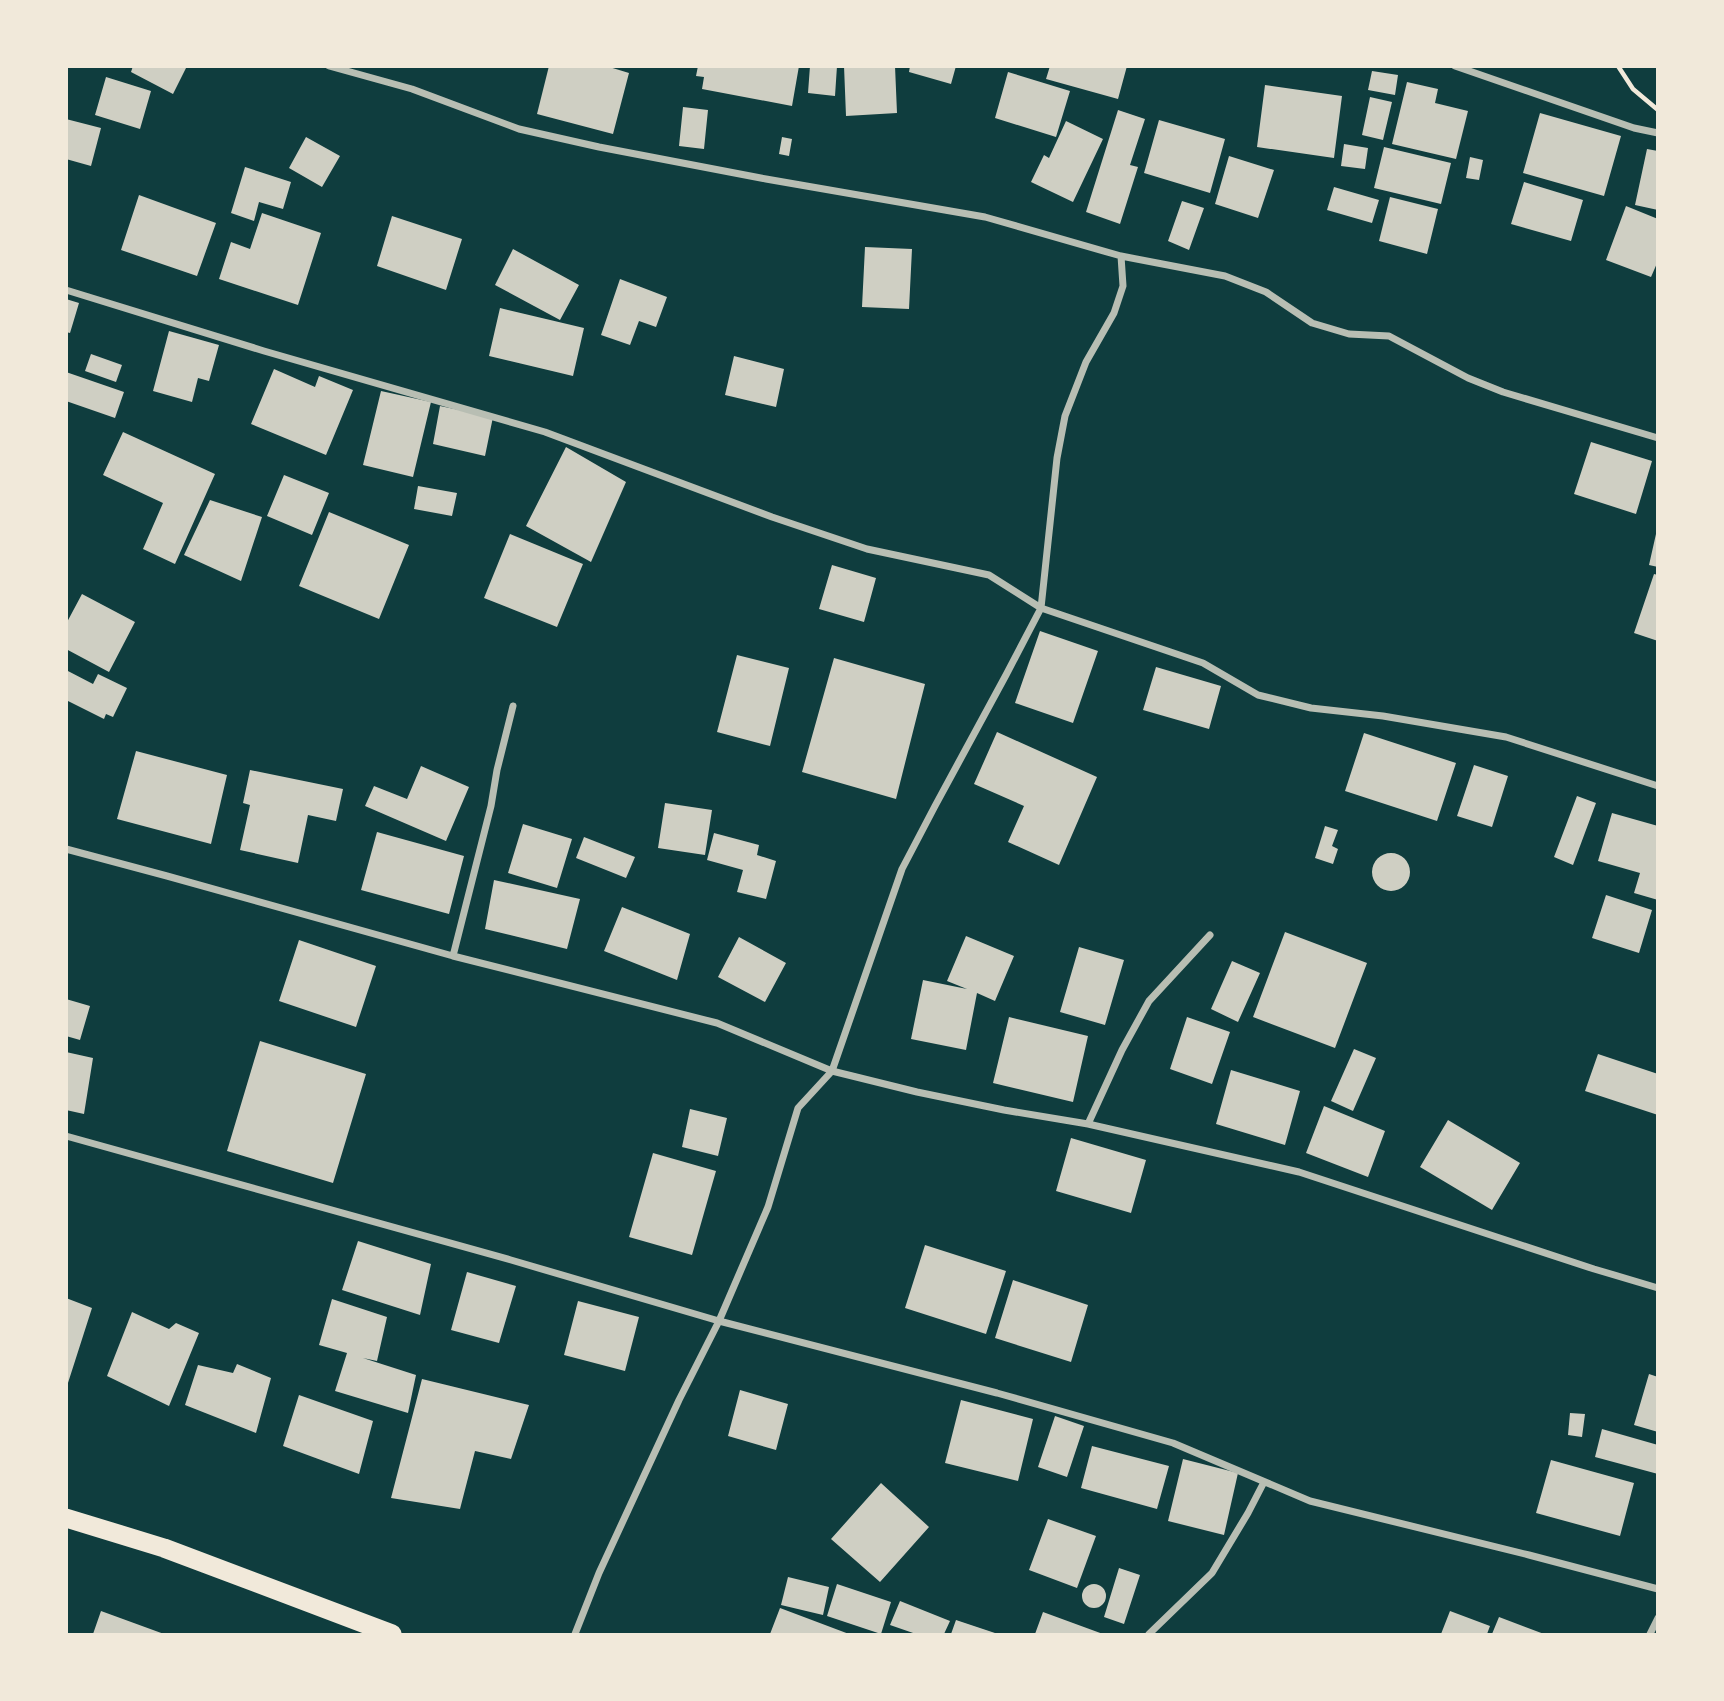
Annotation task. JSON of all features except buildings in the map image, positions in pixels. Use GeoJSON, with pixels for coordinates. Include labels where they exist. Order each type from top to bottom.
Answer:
{"type":"FeatureCollection","features":[{"type":"Feature","properties":{"kind":"highway"},"geometry":{"type":"LineString","coordinates":[[66,1518],[164,1548],[392,1634]]}},
{"type":"Feature","properties":{"kind":"street"},"geometry":{"type":"LineString","coordinates":[[329,66],[412,89],[519,129],[766,179],[985,217],[1121,256],[1225,276],[1266,292],[1312,323],[1349,334],[1389,336],[1468,378],[1503,392],[1657,438]]}},
{"type":"Feature","properties":{"kind":"street"},"geometry":{"type":"LineString","coordinates":[[1455,66],[1634,128],[1657,133]]}},
{"type":"Feature","properties":{"kind":"street"},"geometry":{"type":"LineString","coordinates":[[575,1634],[599,1573],[719,1321],[768,1207],[798,1108],[832,1071],[902,869],[1041,608],[1057,458],[1065,416],[1086,362],[1114,313],[1123,286],[1121,256]]}},
{"type":"Feature","properties":{"kind":"street"},"geometry":{"type":"LineString","coordinates":[[66,290],[264,351],[545,432],[772,517],[867,549],[989,576],[1041,608],[1203,663],[1258,695],[1311,708],[1383,716],[1506,737],[1657,786]]}},
{"type":"Feature","properties":{"kind":"street"},"geometry":{"type":"LineString","coordinates":[[453,956],[513,706]]}},
{"type":"Feature","properties":{"kind":"street"},"geometry":{"type":"LineString","coordinates":[[66,849],[453,956],[717,1023],[832,1071],[917,1092],[1088,1124],[1299,1172],[1657,1288]]}},
{"type":"Feature","properties":{"kind":"street"},"geometry":{"type":"LineString","coordinates":[[1088,1124],[1122,1050],[1149,1001],[1210,935]]}},
{"type":"Feature","properties":{"kind":"street"},"geometry":{"type":"LineString","coordinates":[[66,1136],[719,1321],[997,1393],[1173,1443],[1310,1501],[1657,1589]]}},
{"type":"Feature","properties":{"kind":"street"},"geometry":{"type":"LineString","coordinates":[[1149,1634],[1212,1573],[1265,1482]]}},
{"type":"Feature","properties":{"kind":"street"},"geometry":{"type":"LineString","coordinates":[[1650,1634],[1657,1618]]}},
{"type":"Feature","properties":{"kind":"path"},"geometry":{"type":"LineString","coordinates":[[1618,66],[1633,89],[1657,110]]}}]}
